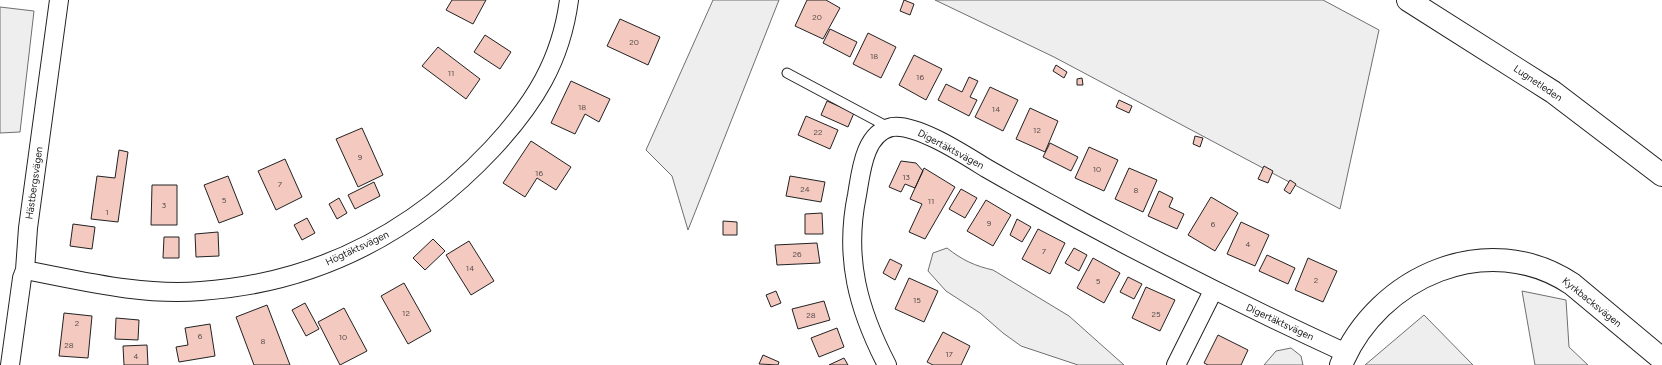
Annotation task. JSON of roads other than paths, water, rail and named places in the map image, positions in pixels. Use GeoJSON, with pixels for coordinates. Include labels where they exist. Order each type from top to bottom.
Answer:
{"type":"FeatureCollection","features":[{"type":"Feature","properties":{"kind":"main road","name":"Lugnetleden"},"geometry":{"type":"LineString","coordinates":[[1408,0],[1553,92],[1662,175]]}},
{"type":"Feature","properties":{"kind":"main road","name":"Kyrkbacksvägen"},"geometry":{"type":"LineString","coordinates":[[1344,359],[1360,330],[1373,315],[1397,293],[1412,283],[1440,269],[1494,260],[1516,261],[1534,265],[1558,275],[1572,284],[1662,359]]}},
{"type":"Feature","properties":{"kind":"street","name":"Hästbergsvägen"},"geometry":{"type":"LineString","coordinates":[[10,365],[22,278],[25,270],[28,228],[59,0]]}},
{"type":"Feature","properties":{"kind":"street","name":"Högtäktsvägen"},"geometry":{"type":"LineString","coordinates":[[25,270],[128,289],[200,291],[267,282],[305,271],[365,247],[413,219],[442,197],[475,167],[505,135],[530,104],[554,61],[566,20],[569,0]]}},
{"type":"Feature","properties":{"kind":"street","name":"Digertäktsvägen"},"geometry":{"type":"LineString","coordinates":[[890,128],[899,126],[915,130],[950,147],[1010,181],[1344,359]]}},
{"type":"Feature","properties":{"kind":"street"},"geometry":{"type":"LineString","coordinates":[[887,365],[872,336],[861,305],[854,274],[852,244],[853,213],[864,160],[872,141],[881,131],[890,128]]}},
{"type":"Feature","properties":{"kind":"street"},"geometry":{"type":"LineString","coordinates":[[1176,365],[1213,290]]}},
{"type":"Feature","properties":{"kind":"lane"},"geometry":{"type":"LineString","coordinates":[[787,73],[890,128]]}}]}
